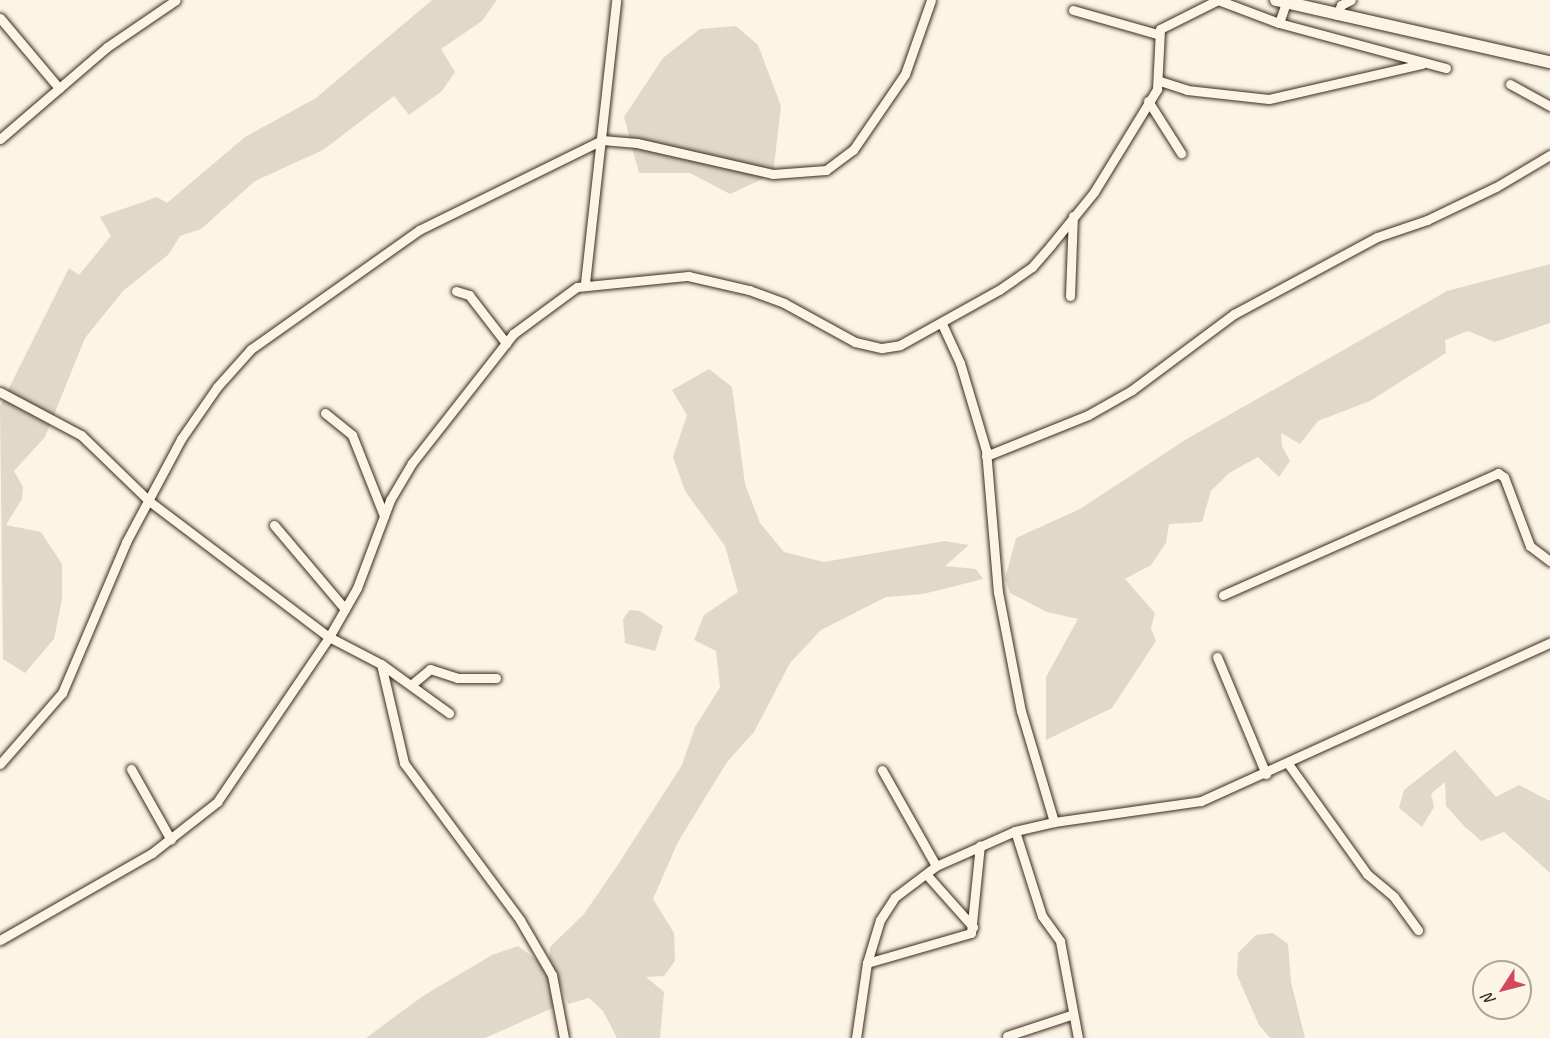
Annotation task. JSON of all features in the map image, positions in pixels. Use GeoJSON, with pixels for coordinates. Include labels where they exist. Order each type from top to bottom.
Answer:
{"type":"FeatureCollection","features":[{"type":"Feature","properties":{"kind":"main road"},"geometry":{"type":"LineString","coordinates":[[1281,1],[1304,4],[1337,15],[1550,62]]}},
{"type":"Feature","properties":{"kind":"street"},"geometry":{"type":"LineString","coordinates":[[0,139],[59,88],[176,0]]}},
{"type":"Feature","properties":{"kind":"street"},"geometry":{"type":"LineString","coordinates":[[0,764],[62,693],[126,542],[196,414],[259,342],[419,230],[602,140],[637,143],[773,174],[826,170],[853,150],[905,74],[931,0]]}},
{"type":"Feature","properties":{"kind":"street"},"geometry":{"type":"LineString","coordinates":[[0,940],[171,840],[230,786],[329,637],[345,609],[384,516],[412,463],[506,343],[585,283],[672,275],[749,290],[855,342],[882,348],[942,324],[1032,267],[1114,162],[1160,81],[1157,34],[1166,25],[1218,0],[1279,22],[1422,64],[1446,68]]}},
{"type":"Feature","properties":{"kind":"street"},"geometry":{"type":"LineString","coordinates":[[1337,15],[1341,5],[1351,0]]}},
{"type":"Feature","properties":{"kind":"street"},"geometry":{"type":"LineString","coordinates":[[1279,22],[1281,1]]}},
{"type":"Feature","properties":{"kind":"street"},"geometry":{"type":"LineString","coordinates":[[585,283],[616,2]]}},
{"type":"Feature","properties":{"kind":"street"},"geometry":{"type":"LineString","coordinates":[[1073,10],[1157,34]]}},
{"type":"Feature","properties":{"kind":"street"},"geometry":{"type":"LineString","coordinates":[[0,18],[59,88]]}},
{"type":"Feature","properties":{"kind":"street"},"geometry":{"type":"LineString","coordinates":[[1160,81],[1197,92],[1269,99],[1422,64]]}},
{"type":"Feature","properties":{"kind":"street"},"geometry":{"type":"LineString","coordinates":[[1510,84],[1550,106]]}},
{"type":"Feature","properties":{"kind":"street"},"geometry":{"type":"LineString","coordinates":[[1148,101],[1181,153]]}},
{"type":"Feature","properties":{"kind":"street"},"geometry":{"type":"LineString","coordinates":[[986,456],[1088,415],[1132,390],[1234,314],[1377,237],[1496,187],[1550,155]]}},
{"type":"Feature","properties":{"kind":"street"},"geometry":{"type":"LineString","coordinates":[[1070,296],[1073,216]]}},
{"type":"Feature","properties":{"kind":"street"},"geometry":{"type":"LineString","coordinates":[[456,291],[469,295],[506,343]]}},
{"type":"Feature","properties":{"kind":"street"},"geometry":{"type":"LineString","coordinates":[[942,324],[960,363],[986,456],[998,592],[1021,711],[1054,822]]}},
{"type":"Feature","properties":{"kind":"street"},"geometry":{"type":"LineString","coordinates":[[0,392],[81,435],[149,501],[329,637],[381,664],[449,713]]}},
{"type":"Feature","properties":{"kind":"street"},"geometry":{"type":"LineString","coordinates":[[325,413],[352,435],[384,516]]}},
{"type":"Feature","properties":{"kind":"street"},"geometry":{"type":"LineString","coordinates":[[1223,595],[1498,473],[1504,477],[1530,546],[1550,561]]}},
{"type":"Feature","properties":{"kind":"street"},"geometry":{"type":"LineString","coordinates":[[274,525],[345,609]]}},
{"type":"Feature","properties":{"kind":"street"},"geometry":{"type":"LineString","coordinates":[[856,1038],[867,963],[880,920],[895,897],[936,866],[1015,831],[1054,822],[1201,801],[1289,765],[1550,643]]}},
{"type":"Feature","properties":{"kind":"street"},"geometry":{"type":"LineString","coordinates":[[1216,657],[1266,774]]}},
{"type":"Feature","properties":{"kind":"street"},"geometry":{"type":"LineString","coordinates":[[381,664],[404,763],[526,929],[556,987],[564,1038]]}},
{"type":"Feature","properties":{"kind":"street"},"geometry":{"type":"LineString","coordinates":[[411,685],[430,669],[457,678],[496,678]]}},
{"type":"Feature","properties":{"kind":"street"},"geometry":{"type":"LineString","coordinates":[[1289,765],[1367,874],[1405,909],[1418,930]]}},
{"type":"Feature","properties":{"kind":"street"},"geometry":{"type":"LineString","coordinates":[[131,769],[171,840]]}},
{"type":"Feature","properties":{"kind":"street"},"geometry":{"type":"LineString","coordinates":[[882,770],[936,866]]}},
{"type":"Feature","properties":{"kind":"street"},"geometry":{"type":"LineString","coordinates":[[1015,831],[1041,916],[1060,941],[1071,1015],[1078,1038]]}},
{"type":"Feature","properties":{"kind":"street"},"geometry":{"type":"LineString","coordinates":[[867,963],[966,938],[973,927],[980,845]]}},
{"type":"Feature","properties":{"kind":"street"},"geometry":{"type":"LineString","coordinates":[[926,874],[973,927]]}},
{"type":"Feature","properties":{"kind":"street"},"geometry":{"type":"LineString","coordinates":[[1007,1036],[1071,1015]]}},
{"type":"Feature","properties":{"kind":"shaded area"},"geometry":{"type":"Polygon","coordinates":[[[432,0],[497,0],[482,21],[441,49],[455,72],[442,91],[409,115],[394,96],[323,150],[255,181],[201,229],[180,236],[169,254],[123,291],[85,338],[45,437],[14,471],[23,487],[22,499],[6,525],[41,532],[62,564],[62,599],[54,639],[25,673],[3,659],[0,406],[69,268],[79,275],[111,236],[100,217],[157,197],[167,203],[245,137],[316,98],[432,0]]]}},
{"type":"Feature","properties":{"kind":"shaded area"},"geometry":{"type":"Polygon","coordinates":[[[736,26],[758,45],[781,106],[773,174],[730,194],[690,173],[639,173],[624,117],[663,58],[700,29],[736,26]]]}},
{"type":"Feature","properties":{"kind":"shaded area"},"geometry":{"type":"Polygon","coordinates":[[[1550,264],[1550,323],[1495,342],[1468,331],[1445,340],[1446,353],[1370,401],[1318,421],[1300,444],[1281,433],[1282,446],[1290,461],[1279,477],[1258,457],[1229,473],[1211,491],[1202,522],[1169,524],[1166,543],[1151,565],[1125,579],[1155,613],[1151,628],[1156,641],[1112,708],[1046,740],[1046,677],[1078,619],[1047,612],[1010,593],[1005,579],[1016,538],[1080,509],[1185,440],[1447,291],[1550,264]]]}},
{"type":"Feature","properties":{"kind":"shaded area"},"geometry":{"type":"Polygon","coordinates":[[[709,369],[732,387],[745,484],[760,523],[784,552],[824,562],[945,541],[969,545],[945,566],[976,569],[983,579],[923,594],[886,597],[821,630],[790,663],[754,732],[727,762],[678,842],[653,899],[674,933],[675,961],[664,976],[646,977],[664,992],[660,1038],[617,1038],[603,1011],[589,998],[568,1004],[549,957],[550,947],[584,914],[617,866],[682,765],[695,727],[720,687],[716,651],[694,640],[704,615],[738,592],[725,546],[685,491],[673,457],[687,415],[672,390],[709,369]]]}},
{"type":"Feature","properties":{"kind":"shaded area"},"geometry":{"type":"Polygon","coordinates":[[[630,610],[640,611],[663,626],[655,651],[625,643],[623,619],[630,610]]]}},
{"type":"Feature","properties":{"kind":"shaded area"},"geometry":{"type":"Polygon","coordinates":[[[1455,750],[1496,797],[1519,785],[1550,801],[1550,873],[1504,832],[1481,841],[1446,806],[1445,782],[1431,794],[1434,807],[1422,827],[1399,808],[1404,790],[1455,750]]]}},
{"type":"Feature","properties":{"kind":"shaded area"},"geometry":{"type":"Polygon","coordinates":[[[1273,933],[1288,944],[1291,982],[1305,1038],[1270,1038],[1259,1025],[1237,975],[1238,953],[1256,935],[1273,933]]]}},
{"type":"Feature","properties":{"kind":"shaded area"},"geometry":{"type":"Polygon","coordinates":[[[518,946],[538,961],[550,981],[557,1006],[485,1038],[366,1038],[423,996],[492,955],[518,946]]]}}]}
